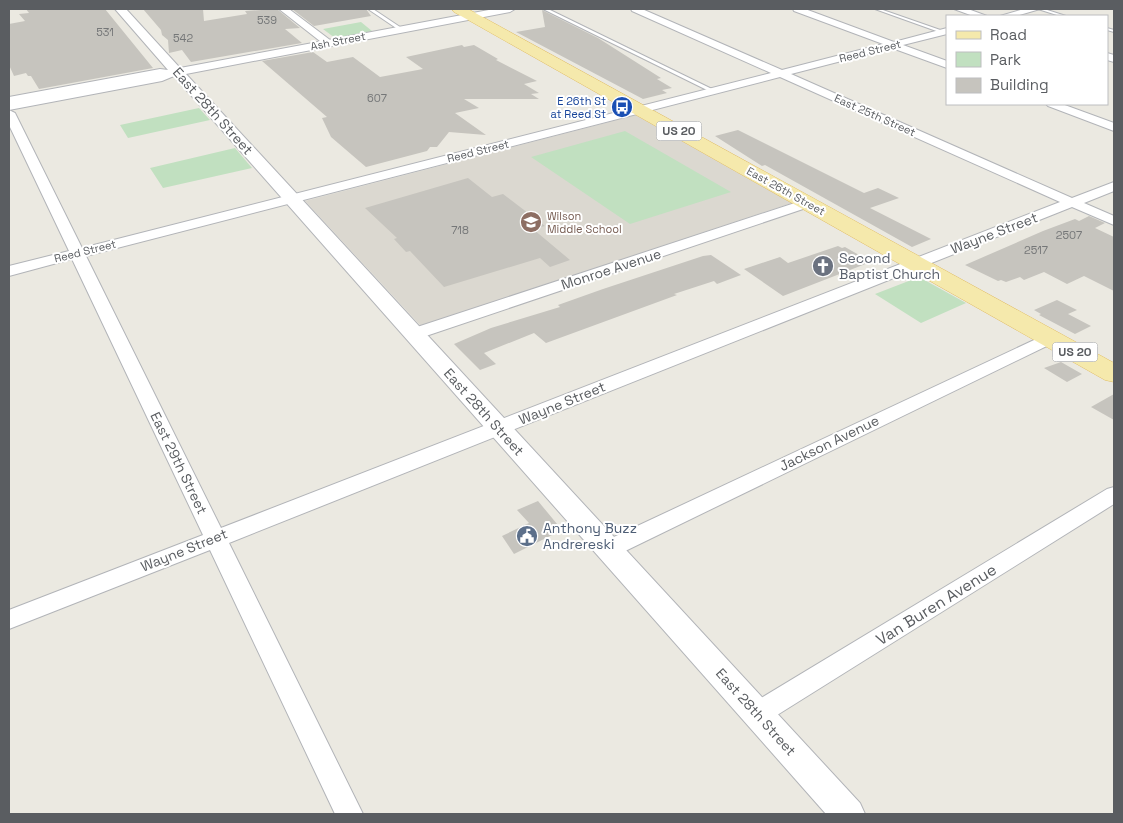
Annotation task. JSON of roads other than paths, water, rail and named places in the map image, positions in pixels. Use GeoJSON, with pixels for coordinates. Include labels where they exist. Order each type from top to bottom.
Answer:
{"type":"FeatureCollection","features":[{"type":"Feature","properties":{"kind":"main road","name":"East 26th Street"},"geometry":{"type":"LineString","coordinates":[[465,12],[1114,374]]}},
{"type":"Feature","properties":{"kind":"street","name":"East 28th Street"},"geometry":{"type":"LineString","coordinates":[[120,9],[172,73],[291,198],[848,814]]}},
{"type":"Feature","properties":{"kind":"street"},"geometry":{"type":"LineString","coordinates":[[283,9],[329,43]]}},
{"type":"Feature","properties":{"kind":"street","name":"Ash Street"},"geometry":{"type":"LineString","coordinates":[[9,106],[401,30],[465,12],[510,9]]}},
{"type":"Feature","properties":{"kind":"street","name":"East 25th Street"},"geometry":{"type":"LineString","coordinates":[[635,9],[1114,221]]}},
{"type":"Feature","properties":{"kind":"street"},"geometry":{"type":"LineString","coordinates":[[797,9],[946,64]]}},
{"type":"Feature","properties":{"kind":"street"},"geometry":{"type":"LineString","coordinates":[[959,9],[979,15]]}},
{"type":"Feature","properties":{"kind":"street"},"geometry":{"type":"LineString","coordinates":[[1009,15],[1034,9]]}},
{"type":"Feature","properties":{"kind":"street","name":"Reed Street"},"geometry":{"type":"LineString","coordinates":[[9,271],[945,32]]}},
{"type":"Feature","properties":{"kind":"street","name":"Ash Street"},"geometry":{"type":"LineString","coordinates":[[9,101],[160,72],[172,73]]}},
{"type":"Feature","properties":{"kind":"street"},"geometry":{"type":"LineString","coordinates":[[1055,105],[1114,127]]}},
{"type":"Feature","properties":{"kind":"street","name":"East 29th Street"},"geometry":{"type":"LineString","coordinates":[[9,112],[349,814]]}},
{"type":"Feature","properties":{"kind":"street","name":"Wayne Street"},"geometry":{"type":"LineString","coordinates":[[9,620],[1114,186]]}},
{"type":"Feature","properties":{"kind":"street","name":"Monroe Avenue"},"geometry":{"type":"LineString","coordinates":[[414,334],[807,203]]}},
{"type":"Feature","properties":{"kind":"street","name":"Jackson Avenue"},"geometry":{"type":"LineString","coordinates":[[608,549],[1050,338]]}},
{"type":"Feature","properties":{"kind":"street","name":"Van Buren Avenue"},"geometry":{"type":"LineString","coordinates":[[758,714],[1114,494]]}},
{"type":"Feature","properties":{"kind":"lane"},"geometry":{"type":"LineString","coordinates":[[370,9],[401,30]]}},
{"type":"Feature","properties":{"kind":"lane"},"geometry":{"type":"LineString","coordinates":[[545,9],[713,91]]}},
{"type":"Feature","properties":{"kind":"lane"},"geometry":{"type":"LineString","coordinates":[[877,9],[945,32]]}},
{"type":"Feature","properties":{"kind":"lane"},"geometry":{"type":"LineString","coordinates":[[1040,9],[1061,15]]}},
{"type":"Feature","properties":{"kind":"place","name":"E 26th St at Reed St"},"geometry":{"type":"Point","coordinates":[622,107]}},
{"type":"Feature","properties":{"kind":"place","name":"Wilson Middle School"},"geometry":{"type":"Point","coordinates":[531,222]}},
{"type":"Feature","properties":{"kind":"place","name":"Second Baptist Church"},"geometry":{"type":"Point","coordinates":[823,266]}},
{"type":"Feature","properties":{"kind":"place","name":"Anthony Buzz Andrereski"},"geometry":{"type":"Point","coordinates":[527,536]}}]}
